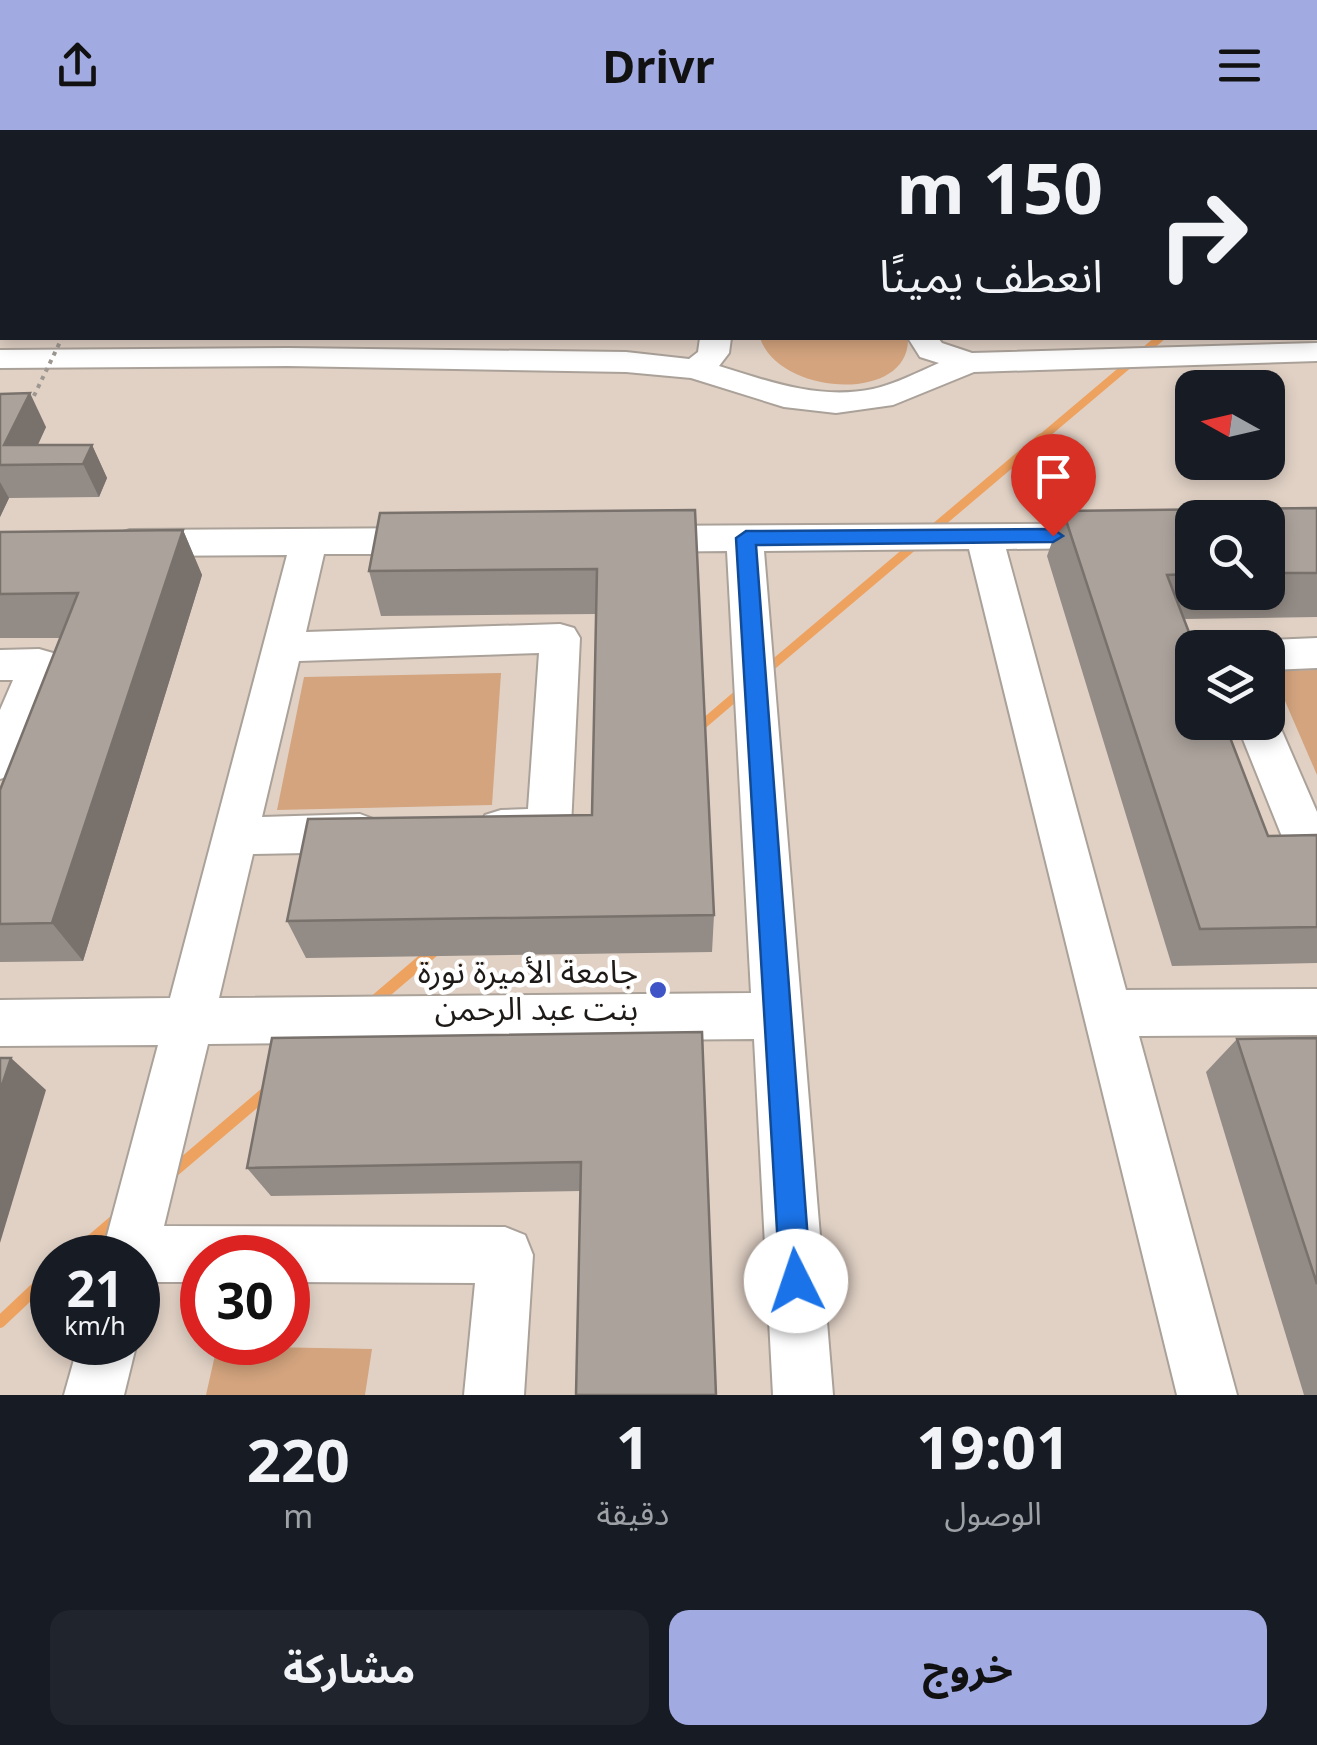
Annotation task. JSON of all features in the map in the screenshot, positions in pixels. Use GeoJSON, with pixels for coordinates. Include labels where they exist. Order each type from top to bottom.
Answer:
{"type":"FeatureCollection","features":[{"type":"Feature","properties":{"kind":"street"},"geometry":{"type":"LineString","coordinates":[[695,368],[710,360],[717,349],[715,340]]}},
{"type":"Feature","properties":{"kind":"street"},"geometry":{"type":"LineString","coordinates":[[924,340],[931,350],[969,363]]}},
{"type":"Feature","properties":{"kind":"street"},"geometry":{"type":"LineString","coordinates":[[0,359],[626,362],[695,368],[784,397],[836,404],[882,398],[969,363],[1317,352]]}},
{"type":"Feature","properties":{"kind":"street"},"geometry":{"type":"LineString","coordinates":[[607,539],[1175,535]]}},
{"type":"Feature","properties":{"kind":"street"},"geometry":{"type":"LineString","coordinates":[[984,536],[1207,1395]]}},
{"type":"Feature","properties":{"kind":"street"},"geometry":{"type":"LineString","coordinates":[[746,538],[803,1395]]}},
{"type":"Feature","properties":{"kind":"street"},"geometry":{"type":"LineString","coordinates":[[97,543],[468,540]]}},
{"type":"Feature","properties":{"kind":"street"},"geometry":{"type":"LineString","coordinates":[[134,1235],[310,542]]}},
{"type":"Feature","properties":{"kind":"street"},"geometry":{"type":"LineString","coordinates":[[283,647],[560,638],[549,827],[470,829]]}},
{"type":"Feature","properties":{"kind":"street"},"geometry":{"type":"LineString","coordinates":[[1285,654],[1317,653]]}},
{"type":"Feature","properties":{"kind":"street"},"geometry":{"type":"LineString","coordinates":[[0,665],[38,664],[0,762]]}},
{"type":"Feature","properties":{"kind":"street"},"geometry":{"type":"LineString","coordinates":[[1264,740],[1301,831],[1317,830]]}},
{"type":"Feature","properties":{"kind":"street"},"geometry":{"type":"LineString","coordinates":[[236,836],[392,832]]}},
{"type":"Feature","properties":{"kind":"street"},"geometry":{"type":"LineString","coordinates":[[1111,1014],[1317,1012]]}},
{"type":"Feature","properties":{"kind":"street"},"geometry":{"type":"LineString","coordinates":[[0,1023],[778,1016]]}},
{"type":"Feature","properties":{"kind":"street"},"geometry":{"type":"LineString","coordinates":[[160,1256],[505,1255],[494,1395]]}},
{"type":"Feature","properties":{"kind":"street"},"geometry":{"type":"LineString","coordinates":[[94,1395],[102,1365]]}},
{"type":"Feature","properties":{"kind":"path"},"geometry":{"type":"LineString","coordinates":[[25,413],[61,340]]}},
{"type":"Feature","properties":{"kind":"shaded area","name":"جامعة الأميرة نورة بنت عبد الرحمن"},"geometry":{"type":"Polygon","coordinates":[[[0,340],[1317,340],[1317,1395],[0,1395],[0,340]]]}},
{"type":"Feature","properties":{"kind":"shaded area"},"geometry":{"type":"Polygon","coordinates":[[[761,340],[908,340],[903,359],[888,374],[867,382],[842,385],[816,381],[791,372],[772,357],[761,340]]]}},
{"type":"Feature","properties":{"kind":"shaded area"},"geometry":{"type":"Polygon","coordinates":[[[1317,670],[1317,775],[1285,701],[1285,671],[1317,670]]]}},
{"type":"Feature","properties":{"kind":"shaded area"},"geometry":{"type":"Polygon","coordinates":[[[501,673],[492,805],[277,810],[304,677],[501,673]]]}},
{"type":"Feature","properties":{"kind":"shaded area"},"geometry":{"type":"Polygon","coordinates":[[[310,1348],[372,1349],[365,1395],[206,1395],[213,1365],[310,1365],[310,1348]]]}},
{"type":"Feature","properties":{"kind":"building"},"geometry":{"type":"Polygon","coordinates":[[[30,393],[4,445],[92,445],[83,464],[0,465],[0,394],[30,393]]]}},
{"type":"Feature","properties":{"kind":"building"},"geometry":{"type":"Polygon","coordinates":[[[1285,508],[1317,508],[1317,573],[1285,573],[1285,508]]]}},
{"type":"Feature","properties":{"kind":"building"},"geometry":{"type":"Polygon","coordinates":[[[695,510],[714,915],[287,921],[308,819],[592,815],[597,569],[369,571],[380,513],[695,510]]]}},
{"type":"Feature","properties":{"kind":"building"},"geometry":{"type":"Polygon","coordinates":[[[1175,510],[1175,575],[1167,575],[1175,596],[1175,610],[1180,610],[1188,630],[1175,630],[1175,740],[1231,740],[1268,836],[1317,835],[1317,927],[1200,929],[1063,511],[1175,510]]]}},
{"type":"Feature","properties":{"kind":"building"},"geometry":{"type":"Polygon","coordinates":[[[183,530],[52,923],[0,924],[0,790],[78,593],[0,594],[0,532],[183,530]]]}},
{"type":"Feature","properties":{"kind":"building"},"geometry":{"type":"Polygon","coordinates":[[[702,1032],[716,1395],[576,1395],[581,1162],[247,1168],[272,1038],[702,1032]]]}},
{"type":"Feature","properties":{"kind":"building"},"geometry":{"type":"Polygon","coordinates":[[[1317,1038],[1317,1284],[1237,1039],[1317,1038]]]}},
{"type":"Feature","properties":{"kind":"building"},"geometry":{"type":"Polygon","coordinates":[[[0,1058],[11,1058],[0,1091],[0,1058]]]}},
{"type":"Feature","properties":{"kind":"waterway"},"geometry":{"type":"LineString","coordinates":[[1038,441],[1158,340]]}},
{"type":"Feature","properties":{"kind":"waterway"},"geometry":{"type":"LineString","coordinates":[[931,531],[1041,438]]}},
{"type":"Feature","properties":{"kind":"waterway"},"geometry":{"type":"LineString","coordinates":[[763,673],[918,542]]}},
{"type":"Feature","properties":{"kind":"waterway"},"geometry":{"type":"LineString","coordinates":[[695,731],[743,690]]}},
{"type":"Feature","properties":{"kind":"waterway"},"geometry":{"type":"LineString","coordinates":[[370,1005],[437,948]]}},
{"type":"Feature","properties":{"kind":"waterway"},"geometry":{"type":"LineString","coordinates":[[168,1176],[269,1090]]}},
{"type":"Feature","properties":{"kind":"waterway"},"geometry":{"type":"LineString","coordinates":[[98,1235],[120,1216]]}},
{"type":"Feature","properties":{"kind":"waterway"},"geometry":{"type":"LineString","coordinates":[[0,1322],[30,1294]]}},
{"type":"Feature","properties":{"kind":"place","name":"جامعة الأميرة نورة بنت عبد الرحمن"},"geometry":{"type":"Point","coordinates":[658,990]}},
{"type":"Feature","properties":{"kind":"route"},"geometry":{"type":"LineString","coordinates":[[796,1281],[746,538],[1053,536]]}}]}
